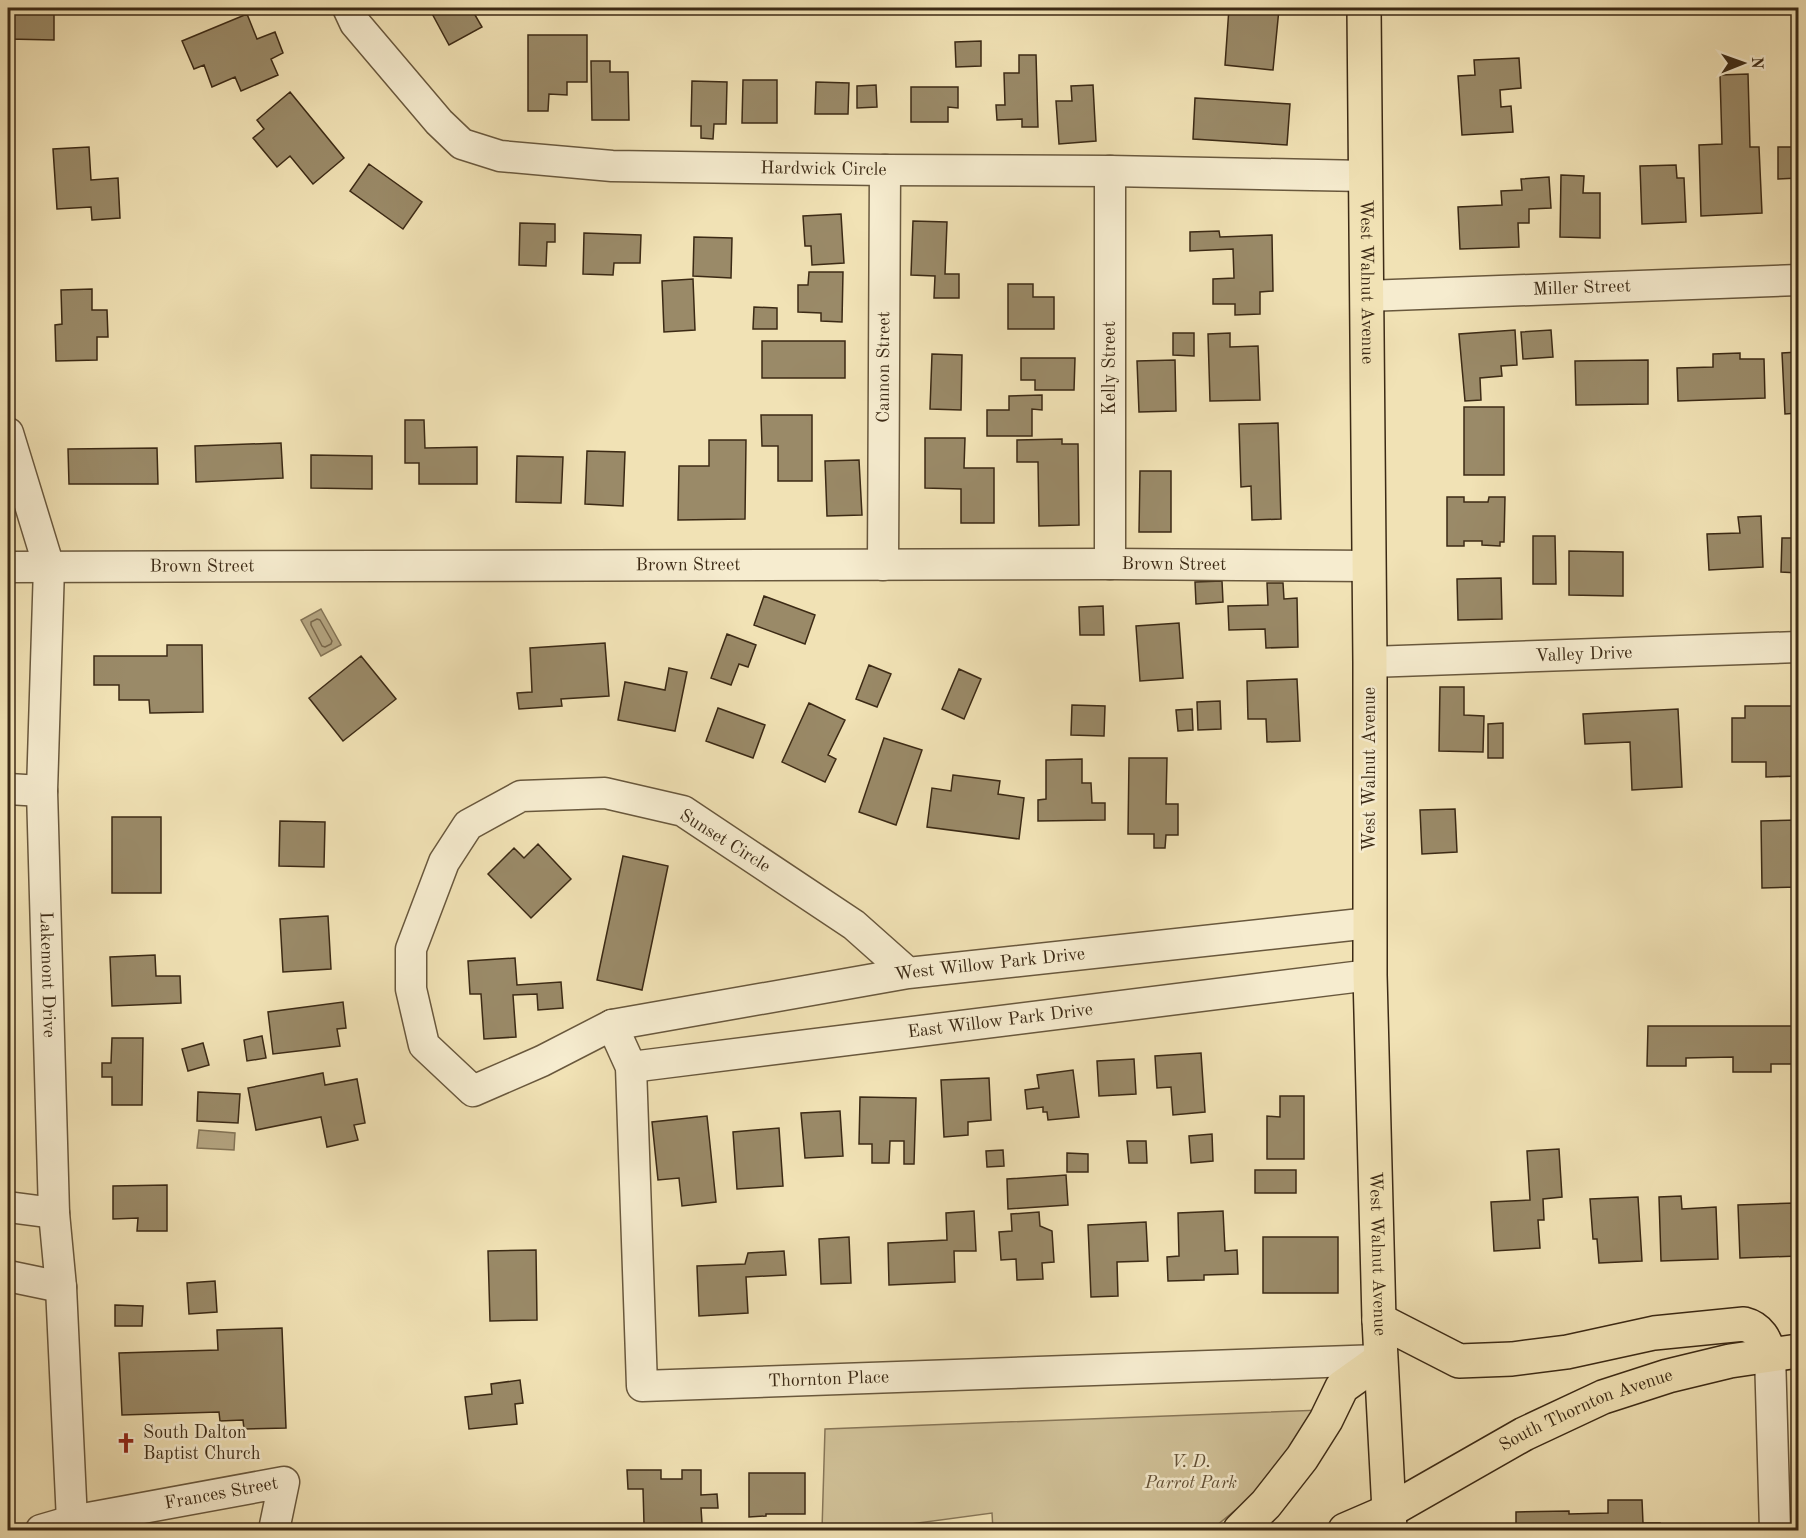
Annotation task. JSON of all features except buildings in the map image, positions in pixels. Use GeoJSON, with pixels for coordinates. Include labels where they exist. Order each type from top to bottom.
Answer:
{"type":"FeatureCollection","features":[{"type":"Feature","properties":{"kind":"main road","name":"West Walnut Avenue"},"geometry":{"type":"LineString","coordinates":[[1364,8],[1370,662],[1370,975],[1380,1360],[1390,1521]]}},
{"type":"Feature","properties":{"kind":"main road"},"geometry":{"type":"LineString","coordinates":[[1379,1320],[1459,1361],[1523,1358],[1567,1352],[1654,1333],[1744,1324],[1756,1329],[1784,1353]]}},
{"type":"Feature","properties":{"kind":"main road","name":"South Thornton Avenue"},"geometry":{"type":"LineString","coordinates":[[1345,1530],[1390,1521],[1524,1434],[1603,1397],[1668,1376],[1784,1353]]}},
{"type":"Feature","properties":{"kind":"main road"},"geometry":{"type":"LineString","coordinates":[[1240,1530],[1266,1504],[1302,1458],[1326,1420],[1342,1387],[1380,1360]]}},
{"type":"Feature","properties":{"kind":"street","name":"Hardwick Circle"},"geometry":{"type":"LineString","coordinates":[[348,8],[355,23],[439,122],[462,144],[501,156],[612,166],[1366,176]]}},
{"type":"Feature","properties":{"kind":"street","name":"Cannon Street"},"geometry":{"type":"LineString","coordinates":[[883,565],[885,170]]}},
{"type":"Feature","properties":{"kind":"street","name":"Kelly Street"},"geometry":{"type":"LineString","coordinates":[[1110,171],[1110,564]]}},
{"type":"Feature","properties":{"kind":"street","name":"Miller Street"},"geometry":{"type":"LineString","coordinates":[[1366,296],[1798,280]]}},
{"type":"Feature","properties":{"kind":"street","name":"Lakemont Drive"},"geometry":{"type":"LineString","coordinates":[[8,433],[49,567],[42,791],[54,1213],[61,1287],[72,1521]]}},
{"type":"Feature","properties":{"kind":"street","name":"Brown Street"},"geometry":{"type":"LineString","coordinates":[[8,567],[1110,564],[1369,566]]}},
{"type":"Feature","properties":{"kind":"street","name":"Valley Drive"},"geometry":{"type":"LineString","coordinates":[[1370,662],[1798,646]]}},
{"type":"Feature","properties":{"kind":"street"},"geometry":{"type":"LineString","coordinates":[[8,789],[42,791]]}},
{"type":"Feature","properties":{"kind":"street","name":"Sunset Circle"},"geometry":{"type":"LineString","coordinates":[[612,1025],[542,1061],[473,1091],[424,1045],[411,989],[411,949],[444,862],[468,825],[521,796],[605,793],[683,812],[854,925],[908,973]]}},
{"type":"Feature","properties":{"kind":"street","name":"West Willow Park Drive"},"geometry":{"type":"LineString","coordinates":[[612,1025],[908,973],[1370,923]]}},
{"type":"Feature","properties":{"kind":"street","name":"East Willow Park Drive"},"geometry":{"type":"LineString","coordinates":[[631,1067],[1370,975]]}},
{"type":"Feature","properties":{"kind":"street","name":"Thornton Place"},"geometry":{"type":"LineString","coordinates":[[612,1025],[631,1067],[642,1386],[1380,1360]]}},
{"type":"Feature","properties":{"kind":"street"},"geometry":{"type":"LineString","coordinates":[[8,1207],[54,1213]]}},
{"type":"Feature","properties":{"kind":"street"},"geometry":{"type":"LineString","coordinates":[[8,1276],[61,1287]]}},
{"type":"Feature","properties":{"kind":"street"},"geometry":{"type":"LineString","coordinates":[[1775,1530],[1784,1353]]}},
{"type":"Feature","properties":{"kind":"street","name":"Frances Street"},"geometry":{"type":"LineString","coordinates":[[41,1530],[72,1521],[284,1482],[274,1530]]}},
{"type":"Feature","properties":{"kind":"green space","name":"V. D. Parrot Park"},"geometry":{"type":"Polygon","coordinates":[[[1321,1410],[1265,1486],[1211,1530],[993,1530],[992,1513],[866,1530],[822,1530],[825,1429],[1321,1410]]]}},
{"type":"Feature","properties":{"kind":"water"},"geometry":{"type":"Polygon","coordinates":[[[321,609],[341,645],[321,656],[301,620],[321,609]]]}},
{"type":"Feature","properties":{"kind":"water"},"geometry":{"type":"Polygon","coordinates":[[[199,1130],[235,1133],[234,1150],[197,1148],[199,1130]]]}},
{"type":"Feature","properties":{"kind":"place","name":"South Dalton Baptist Church"},"geometry":{"type":"Point","coordinates":[126,1443]}}]}
